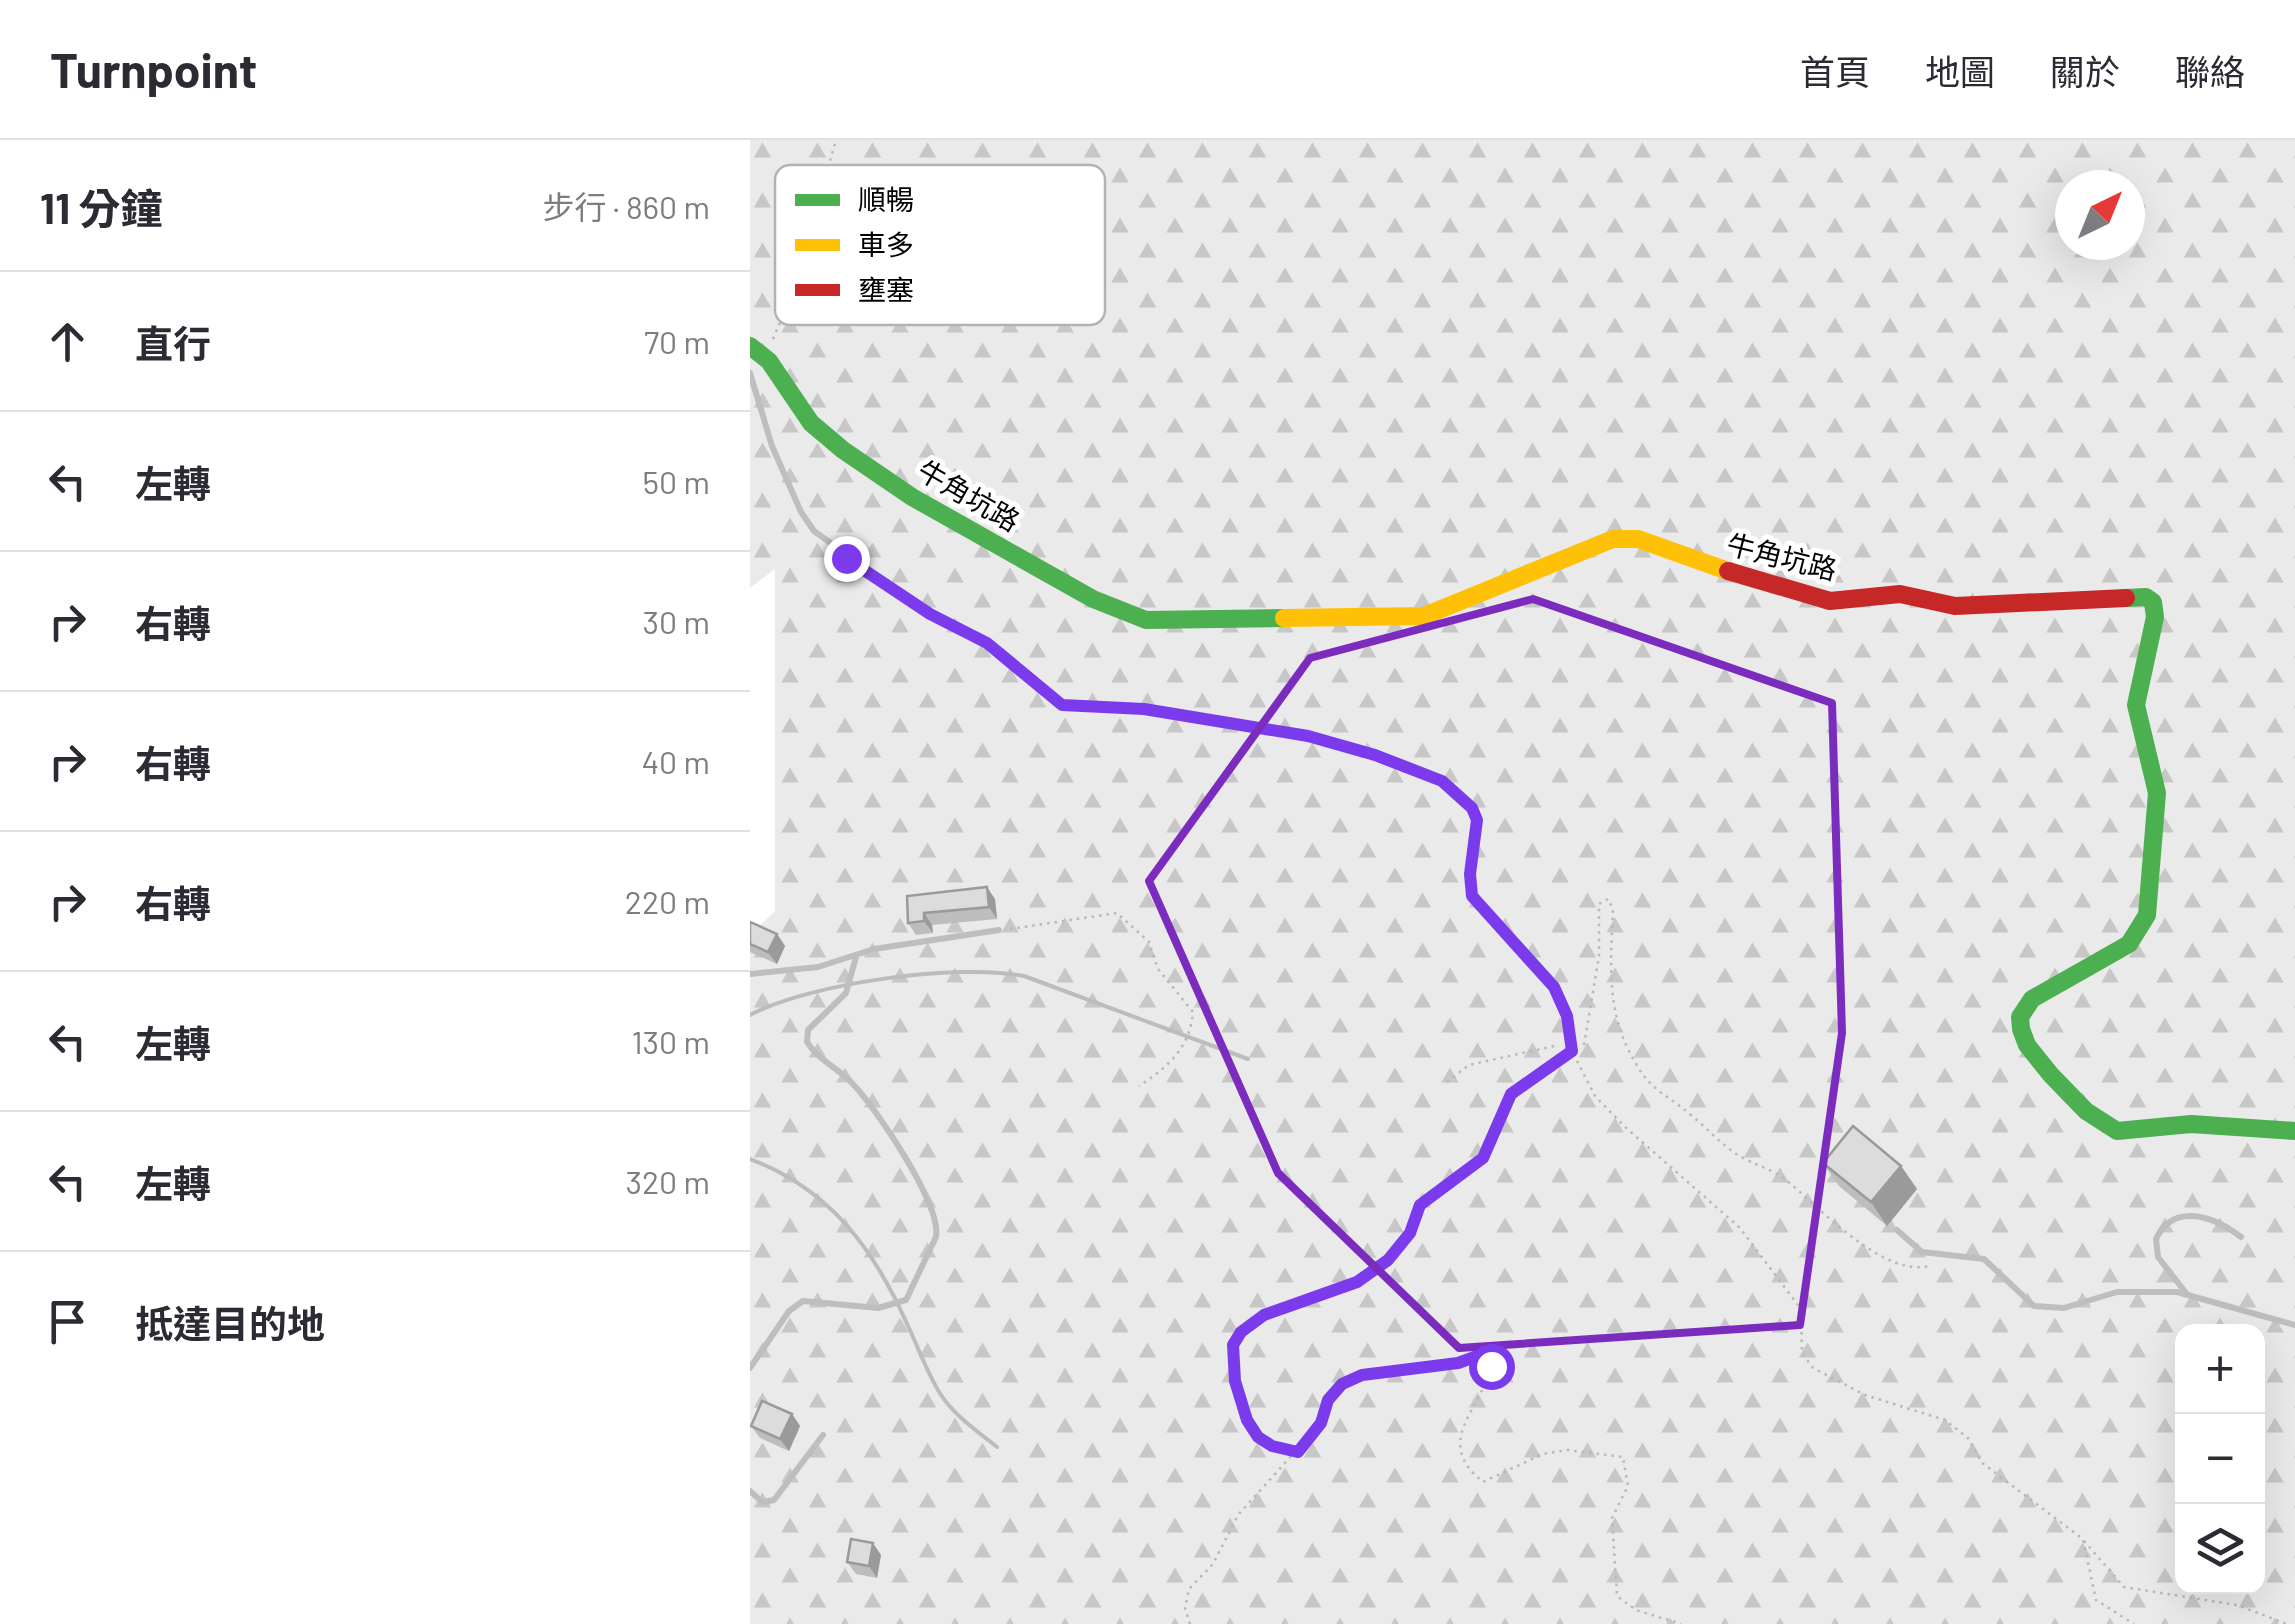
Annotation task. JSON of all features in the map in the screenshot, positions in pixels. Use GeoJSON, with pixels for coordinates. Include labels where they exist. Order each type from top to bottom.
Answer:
{"type":"FeatureCollection","features":[{"type":"Feature","properties":{"kind":"street","name":"牛角坑路"},"geometry":{"type":"LineString","coordinates":[[758,350],[792,402],[824,436],[924,504],[1076,592],[1110,610],[1146,620],[1192,623],[1424,616],[1613,540],[1638,539],[1703,564],[1830,600],[1900,594],[1955,606],[2146,597],[2153,602],[2155,617],[2136,705],[2157,792],[2148,914],[2128,944],[2032,1000],[2020,1016],[2021,1029],[2027,1045],[2051,1075],[2086,1111],[2117,1130],[2191,1124],[2295,1130]]}},
{"type":"Feature","properties":{"kind":"lane"},"geometry":{"type":"LineString","coordinates":[[750,373],[772,446],[801,512],[814,531],[930,614],[987,643],[1062,705],[1144,709],[1335,742],[1442,781],[1459,793],[1477,820],[1470,874],[1472,896],[1554,987],[1567,1016],[1572,1048]]}},
{"type":"Feature","properties":{"kind":"lane"},"geometry":{"type":"LineString","coordinates":[[750,974],[776,974],[856,957],[874,948],[999,930]]}},
{"type":"Feature","properties":{"kind":"lane"},"geometry":{"type":"LineString","coordinates":[[750,1368],[790,1311],[804,1301],[878,1308],[906,1300],[936,1237],[938,1226],[928,1198],[860,1092],[806,1042],[808,1030],[846,994],[856,957]]}},
{"type":"Feature","properties":{"kind":"lane"},"geometry":{"type":"LineString","coordinates":[[2187,1294],[2158,1257],[2156,1238],[2168,1222],[2184,1215],[2205,1218],[2241,1237]]}},
{"type":"Feature","properties":{"kind":"lane"},"geometry":{"type":"LineString","coordinates":[[1897,1230],[1922,1252],[1984,1259],[2022,1297],[2049,1309],[2117,1292],[2187,1294],[2295,1325]]}},
{"type":"Feature","properties":{"kind":"lane"},"geometry":{"type":"LineString","coordinates":[[750,1491],[762,1502],[774,1500],[824,1435]]}},
{"type":"Feature","properties":{"kind":"path"},"geometry":{"type":"LineString","coordinates":[[828,165],[836,140]]}},
{"type":"Feature","properties":{"kind":"path"},"geometry":{"type":"LineString","coordinates":[[758,350],[775,322]]}},
{"type":"Feature","properties":{"kind":"path"},"geometry":{"type":"LineString","coordinates":[[1580,1066],[1599,956],[1599,904],[1608,899],[1612,909],[1612,999],[1629,1051],[1658,1094],[1743,1158],[1786,1180],[1842,1231],[1894,1260],[1926,1268],[1956,1256]]}},
{"type":"Feature","properties":{"kind":"path"},"geometry":{"type":"LineString","coordinates":[[999,930],[1117,912],[1149,942],[1158,969],[1193,1012],[1191,1031],[1170,1065],[1139,1086]]}},
{"type":"Feature","properties":{"kind":"path"},"geometry":{"type":"LineString","coordinates":[[1572,1048],[1595,1096],[1740,1228],[1801,1309],[1802,1353],[1813,1368],[1864,1395],[1945,1420],[1968,1438],[1982,1463],[2083,1540],[2124,1587],[2238,1606],[2287,1624]]}},
{"type":"Feature","properties":{"kind":"path"},"geometry":{"type":"LineString","coordinates":[[1447,1082],[1469,1065],[1572,1048]]}},
{"type":"Feature","properties":{"kind":"path"},"geometry":{"type":"LineString","coordinates":[[1298,1452],[1272,1446],[1258,1437],[1247,1420],[1235,1381],[1233,1345],[1241,1332],[1264,1315],[1357,1282],[1388,1260],[1410,1233],[1420,1205],[1483,1158],[1511,1094],[1572,1048]]}},
{"type":"Feature","properties":{"kind":"path"},"geometry":{"type":"LineString","coordinates":[[1190,1624],[1185,1608],[1189,1588],[1218,1557],[1238,1516],[1321,1423],[1328,1400],[1342,1384],[1357,1376],[1458,1363],[1483,1354],[1491,1366],[1484,1391],[1461,1426],[1460,1451],[1469,1468],[1483,1482],[1543,1454],[1567,1450],[1624,1457],[1628,1486],[1612,1518],[1617,1596],[1636,1610],[1680,1624]]}},
{"type":"Feature","properties":{"kind":"path"},"geometry":{"type":"LineString","coordinates":[[2083,1540],[2096,1600],[2134,1624]]}},
{"type":"Feature","properties":{"kind":"highlighted area"},"geometry":{"type":"Polygon","coordinates":[[[1533,599],[1832,703],[1842,1033],[1800,1325],[1459,1348],[1278,1173],[1149,881],[1310,658],[1533,599]]]}},
{"type":"Feature","properties":{"kind":"green space"},"geometry":{"type":"Polygon","coordinates":[[[750,140],[2295,140],[2295,1624],[750,1624],[750,935],[775,911],[775,569],[750,588],[750,140]]]}},
{"type":"Feature","properties":{"kind":"building"},"geometry":{"type":"Polygon","coordinates":[[[987,887],[989,907],[924,913],[924,921],[908,923],[907,896],[987,887]]]}},
{"type":"Feature","properties":{"kind":"building"},"geometry":{"type":"Polygon","coordinates":[[[750,922],[777,934],[768,952],[750,944],[750,922]]]}},
{"type":"Feature","properties":{"kind":"building"},"geometry":{"type":"Polygon","coordinates":[[[1853,1126],[1901,1166],[1871,1202],[1823,1163],[1853,1126]]]}},
{"type":"Feature","properties":{"kind":"building"},"geometry":{"type":"Polygon","coordinates":[[[762,1401],[792,1414],[780,1439],[751,1426],[762,1401]]]}},
{"type":"Feature","properties":{"kind":"building"},"geometry":{"type":"Polygon","coordinates":[[[851,1539],[873,1543],[869,1566],[847,1562],[851,1539]]]}},
{"type":"Feature","properties":{"kind":"waterway"},"geometry":{"type":"LineString","coordinates":[[750,1015],[845,985],[924,974],[995,973],[1024,976],[1248,1059]]}},
{"type":"Feature","properties":{"kind":"waterway"},"geometry":{"type":"LineString","coordinates":[[750,1159],[804,1187],[847,1225],[895,1298],[941,1395],[997,1447]]}},
{"type":"Feature","properties":{"kind":"traffic: fast"},"geometry":{"type":"LineString","coordinates":[[750,346],[769,361],[811,423],[843,450],[912,497],[1093,599],[1146,620],[1284,618]]}},
{"type":"Feature","properties":{"kind":"traffic: fast"},"geometry":{"type":"LineString","coordinates":[[2126,598],[2146,597],[2153,602],[2155,617],[2136,705],[2157,793],[2147,915],[2129,944],[2032,999],[2020,1017],[2021,1029],[2027,1045],[2051,1075],[2086,1111],[2117,1131],[2191,1124],[2295,1131]]}},
{"type":"Feature","properties":{"kind":"traffic: slow"},"geometry":{"type":"LineString","coordinates":[[1284,618],[1424,616],[1613,539],[1638,539],[1728,571]]}},
{"type":"Feature","properties":{"kind":"traffic: jam"},"geometry":{"type":"LineString","coordinates":[[1728,571],[1830,601],[1900,594],[1955,606],[2126,598]]}},
{"type":"Feature","properties":{"kind":"route"},"geometry":{"type":"LineString","coordinates":[[846,558],[930,614],[987,643],[1062,705],[1082,709],[1132,707],[1335,742],[1442,781],[1472,808],[1478,836],[1470,874],[1472,896],[1554,987],[1567,1016],[1572,1051],[1511,1094],[1483,1158],[1420,1205],[1410,1233],[1388,1260],[1357,1282],[1264,1315],[1241,1332],[1233,1345],[1235,1381],[1247,1420],[1258,1437],[1272,1446],[1298,1452],[1321,1423],[1328,1400],[1337,1388],[1357,1376],[1458,1363],[1472,1354],[1483,1354],[1491,1366]]}}]}
